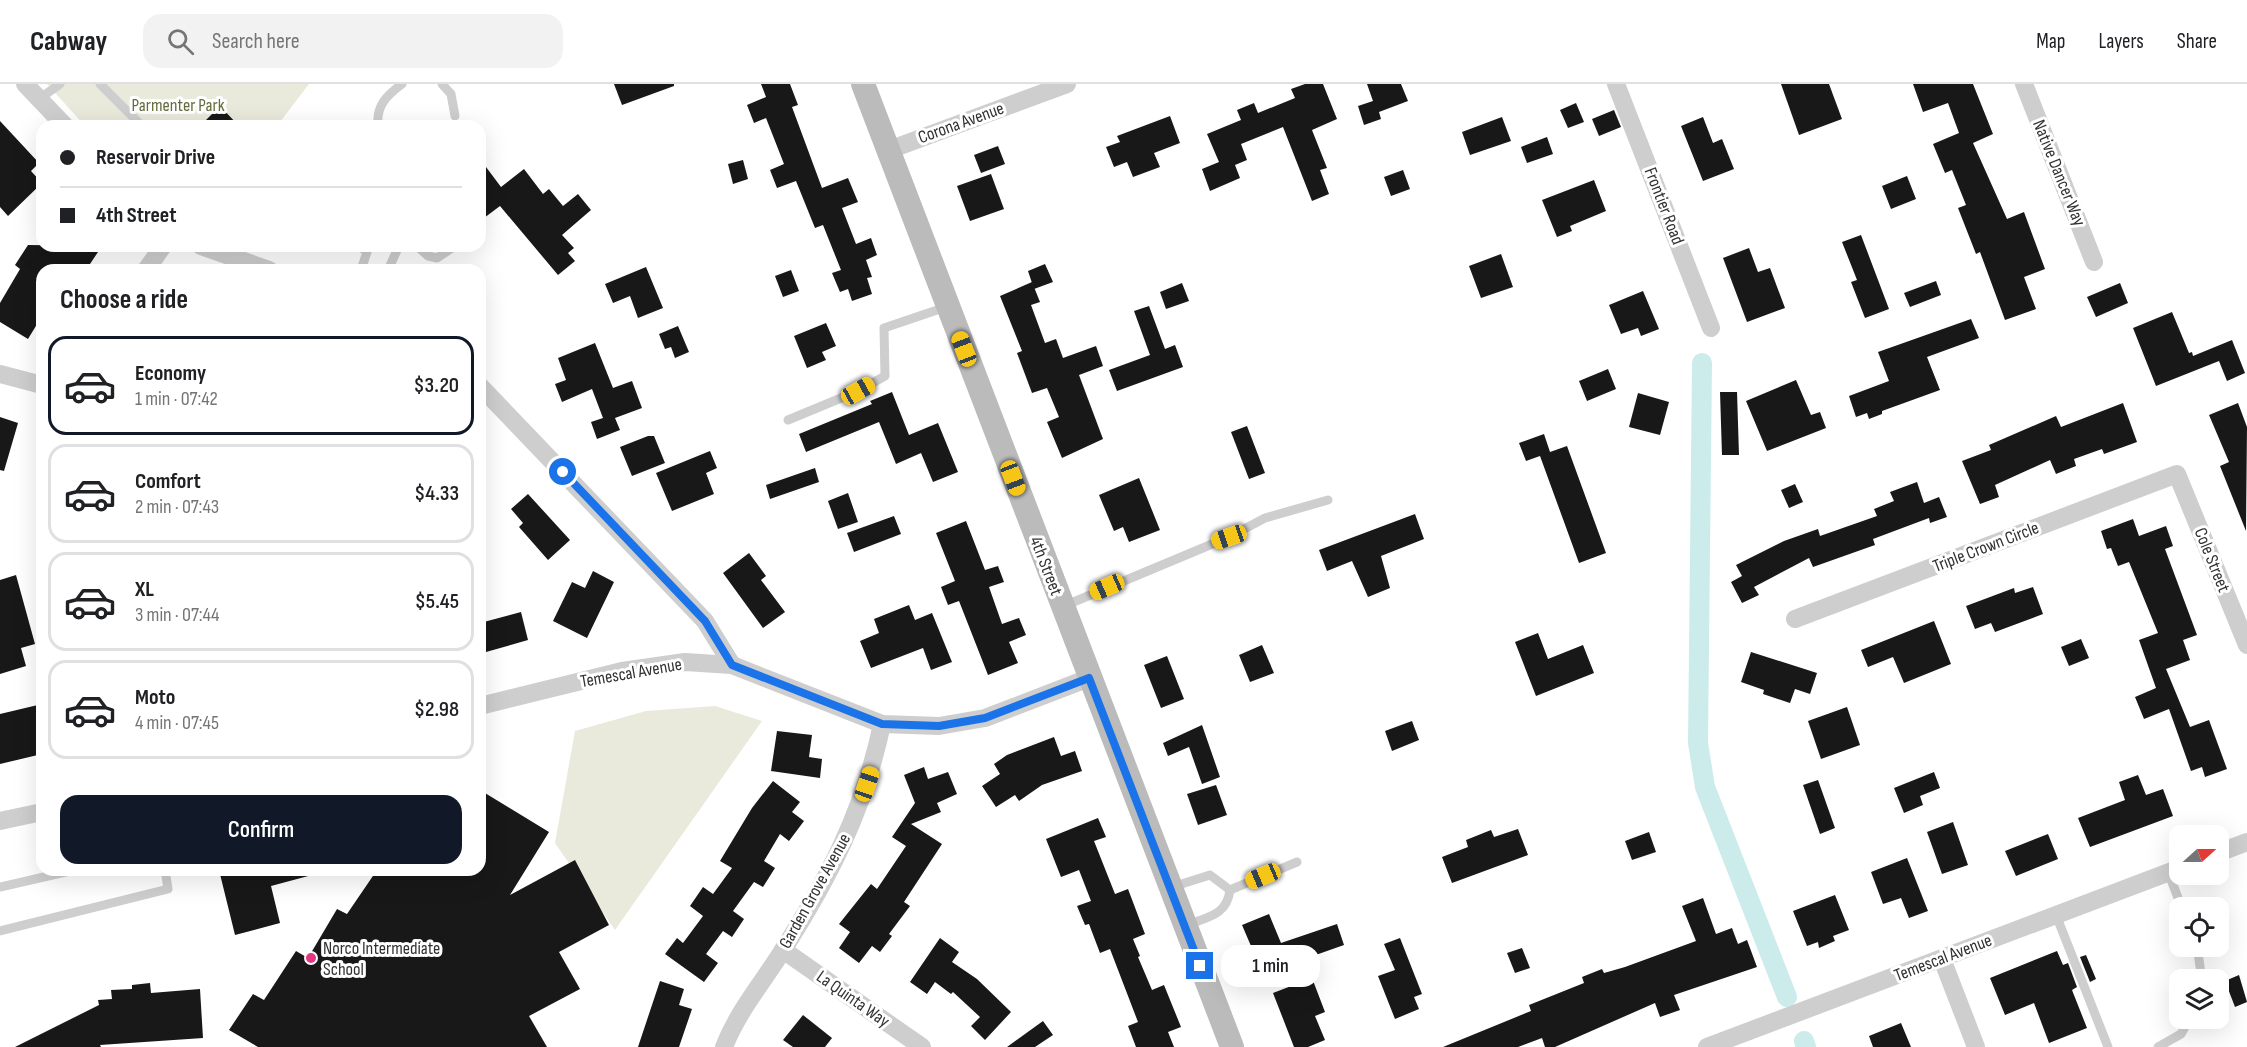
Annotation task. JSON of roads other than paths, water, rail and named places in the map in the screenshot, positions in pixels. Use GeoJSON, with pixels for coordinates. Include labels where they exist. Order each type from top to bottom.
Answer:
{"type":"FeatureCollection","features":[{"type":"Feature","properties":{"kind":"street"},"geometry":{"type":"LineString","coordinates":[[25,84],[59,120]]}},
{"type":"Feature","properties":{"kind":"street","name":"4th Street"},"geometry":{"type":"LineString","coordinates":[[863,84],[1232,1047]]}},
{"type":"Feature","properties":{"kind":"street","name":"Corona Avenue"},"geometry":{"type":"LineString","coordinates":[[889,150],[1067,84]]}},
{"type":"Feature","properties":{"kind":"street","name":"Frontier Road"},"geometry":{"type":"LineString","coordinates":[[1616,84],[1712,328]]}},
{"type":"Feature","properties":{"kind":"street","name":"Native Dancer Way"},"geometry":{"type":"LineString","coordinates":[[2024,84],[2094,262]]}},
{"type":"Feature","properties":{"kind":"street"},"geometry":{"type":"LineString","coordinates":[[218,252],[252,264]]}},
{"type":"Feature","properties":{"kind":"street"},"geometry":{"type":"LineString","coordinates":[[0,374],[36,383]]}},
{"type":"Feature","properties":{"kind":"street"},"geometry":{"type":"LineString","coordinates":[[486,392],[705,621],[732,665]]}},
{"type":"Feature","properties":{"kind":"street","name":"Triple Crown Circle"},"geometry":{"type":"LineString","coordinates":[[1795,619],[2177,474]]}},
{"type":"Feature","properties":{"kind":"street","name":"Cole Street"},"geometry":{"type":"LineString","coordinates":[[2177,474],[2247,645]]}},
{"type":"Feature","properties":{"kind":"street","name":"Temescal Avenue"},"geometry":{"type":"LineString","coordinates":[[486,705],[622,671],[685,662],[732,665],[882,724],[939,726],[985,718],[1089,678]]}},
{"type":"Feature","properties":{"kind":"street","name":"Garden Grove Avenue"},"geometry":{"type":"LineString","coordinates":[[724,1047],[733,1023],[783,950],[856,818],[873,766],[882,724]]}},
{"type":"Feature","properties":{"kind":"street"},"geometry":{"type":"LineString","coordinates":[[0,821],[36,813]]}},
{"type":"Feature","properties":{"kind":"street"},"geometry":{"type":"LineString","coordinates":[[2229,849],[2247,842]]}},
{"type":"Feature","properties":{"kind":"street","name":"Temescal Avenue"},"geometry":{"type":"LineString","coordinates":[[1707,1047],[2169,872]]}},
{"type":"Feature","properties":{"kind":"street","name":"La Quinta Way"},"geometry":{"type":"LineString","coordinates":[[783,950],[922,1047]]}},
{"type":"Feature","properties":{"kind":"street"},"geometry":{"type":"LineString","coordinates":[[1942,959],[1976,1047]]}},
{"type":"Feature","properties":{"kind":"lane"},"geometry":{"type":"LineString","coordinates":[[39,99],[60,84]]}},
{"type":"Feature","properties":{"kind":"lane"},"geometry":{"type":"LineString","coordinates":[[100,84],[136,120]]}},
{"type":"Feature","properties":{"kind":"lane"},"geometry":{"type":"LineString","coordinates":[[378,120],[377,114],[383,100],[402,84]]}},
{"type":"Feature","properties":{"kind":"lane"},"geometry":{"type":"LineString","coordinates":[[442,84],[451,94],[455,116]]}},
{"type":"Feature","properties":{"kind":"lane"},"geometry":{"type":"LineString","coordinates":[[424,252],[428,256],[437,258],[446,252]]}},
{"type":"Feature","properties":{"kind":"lane"},"geometry":{"type":"LineString","coordinates":[[788,420],[858,391],[885,376],[884,328],[948,306]]}},
{"type":"Feature","properties":{"kind":"lane"},"geometry":{"type":"LineString","coordinates":[[1062,607],[1167,561],[1229,537],[1265,518],[1328,500]]}},
{"type":"Feature","properties":{"kind":"lane"},"geometry":{"type":"LineString","coordinates":[[1230,890],[1297,862]]}},
{"type":"Feature","properties":{"kind":"lane"},"geometry":{"type":"LineString","coordinates":[[1170,887],[1210,875],[1230,890]]}},
{"type":"Feature","properties":{"kind":"lane"},"geometry":{"type":"LineString","coordinates":[[0,887],[48,876]]}},
{"type":"Feature","properties":{"kind":"lane"},"geometry":{"type":"LineString","coordinates":[[0,931],[168,889],[166,876]]}},
{"type":"Feature","properties":{"kind":"lane"},"geometry":{"type":"LineString","coordinates":[[1185,926],[1220,913],[1228,903],[1230,890]]}},
{"type":"Feature","properties":{"kind":"lane"},"geometry":{"type":"LineString","coordinates":[[2056,915],[2108,1047]]}},
{"type":"Feature","properties":{"kind":"lane"},"geometry":{"type":"LineString","coordinates":[[2158,1047],[2181,1034],[2184,1029]]}},
{"type":"Feature","properties":{"kind":"waterway"},"geometry":{"type":"LineString","coordinates":[[1702,363],[1698,743],[1705,787],[1787,997]]}},
{"type":"Feature","properties":{"kind":"waterway"},"geometry":{"type":"LineString","coordinates":[[1804,1041],[1806,1047]]}},
{"type":"Feature","properties":{"kind":"place","name":"Norco Intermediate School"},"geometry":{"type":"Point","coordinates":[311,958]}},
{"type":"Feature","properties":{"kind":"park label","name":"Parmenter Park"},"geometry":{"type":"Point","coordinates":[178,105]}}]}
